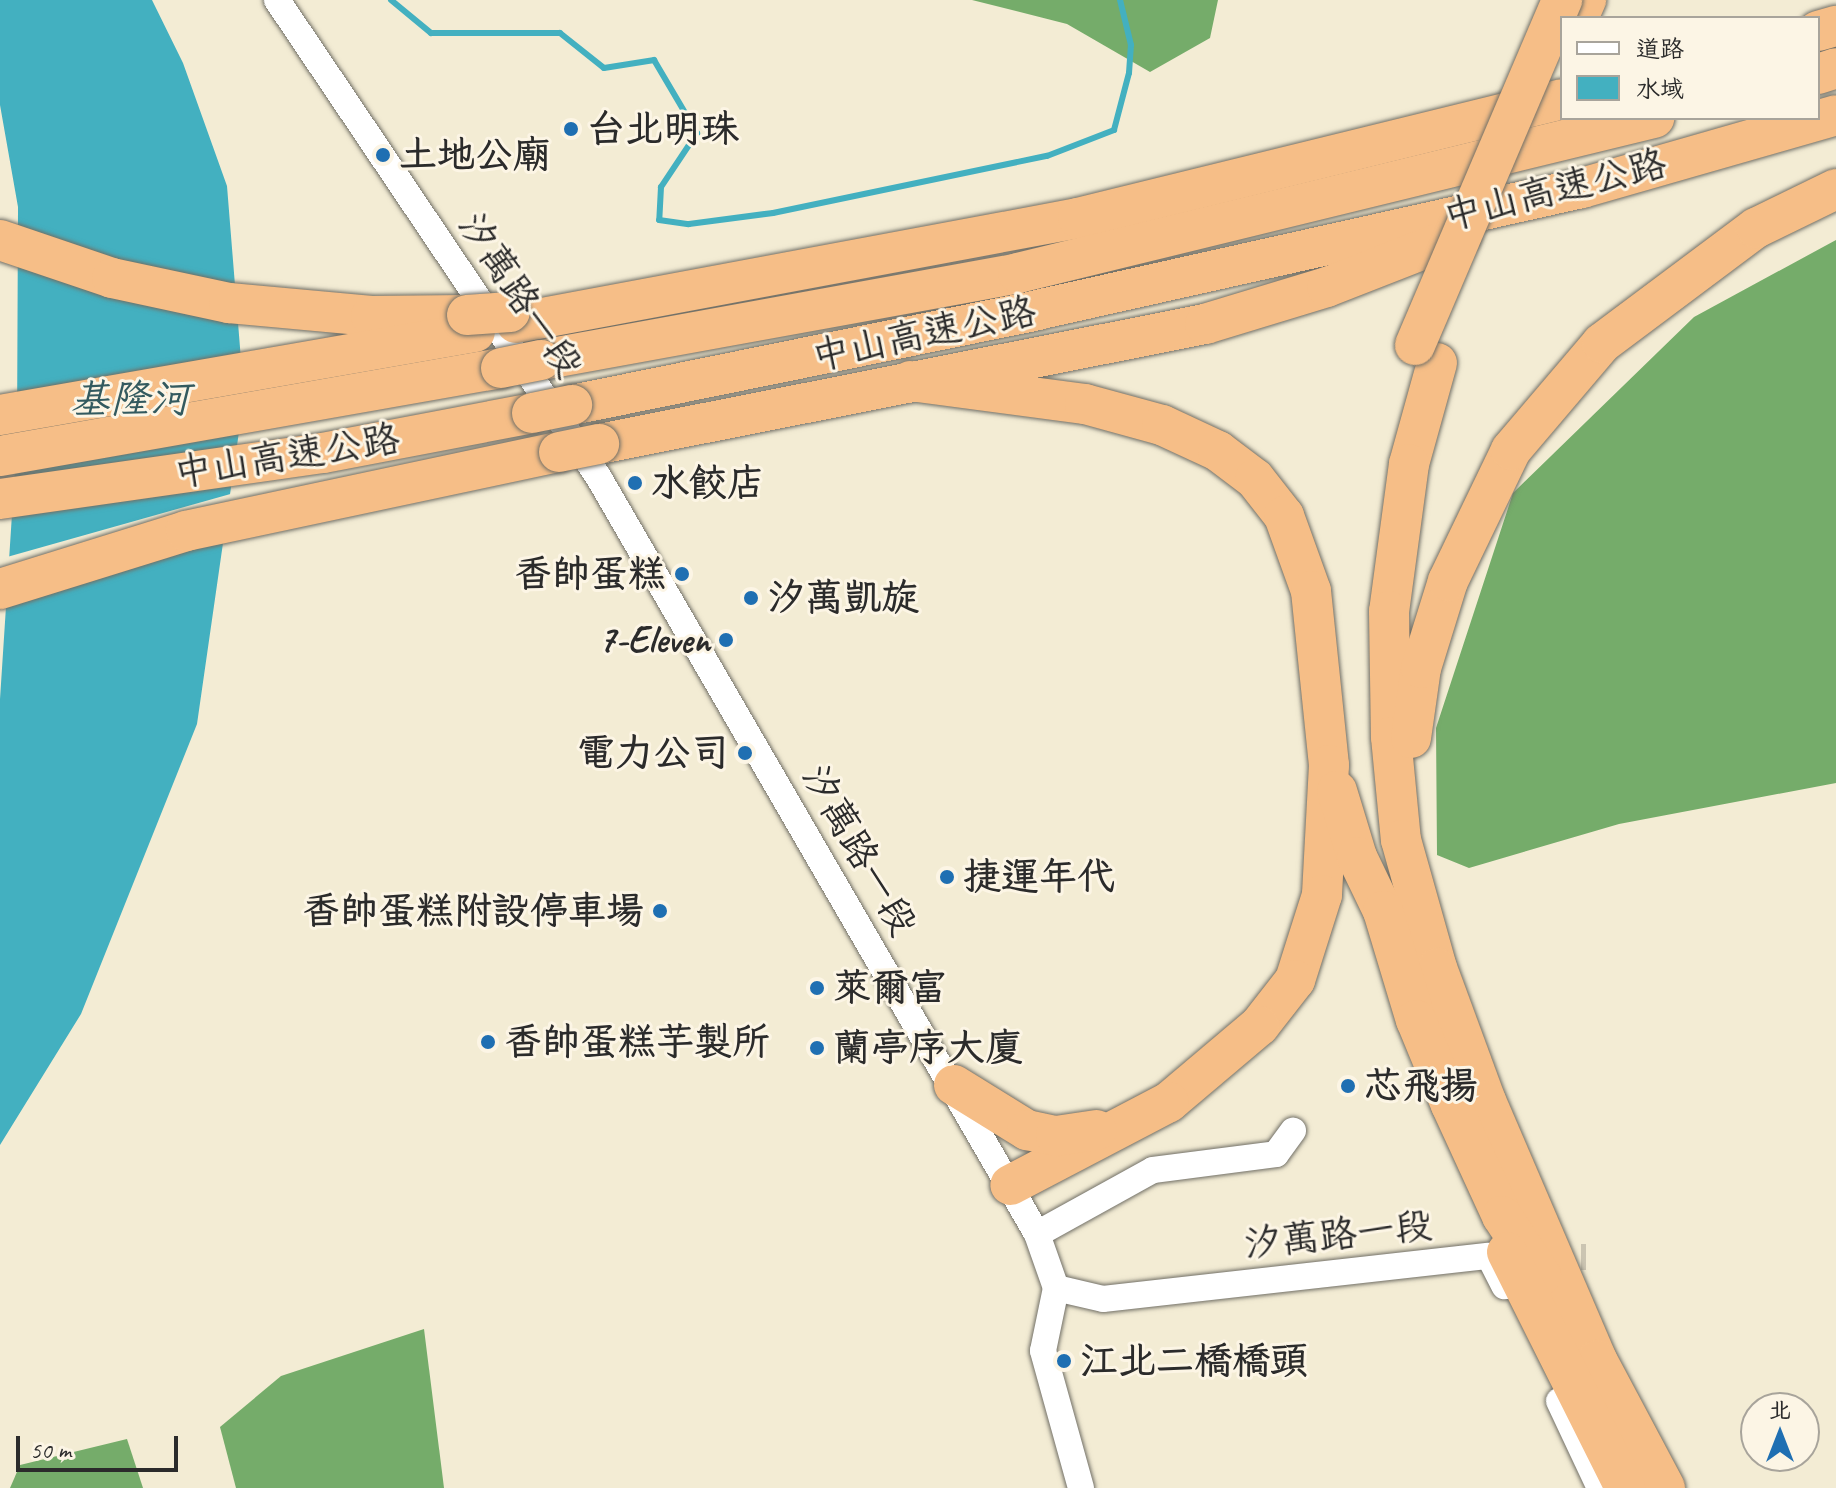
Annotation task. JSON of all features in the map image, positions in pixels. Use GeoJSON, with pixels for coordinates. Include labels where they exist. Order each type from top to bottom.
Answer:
{"type":"FeatureCollection","features":[{"type":"Feature","properties":{"kind":"highway"},"geometry":{"type":"LineString","coordinates":[[1562,0],[1426,354],[1389,611],[1391,737],[1400,825],[1437,968],[1486,1101],[1597,1360],[1665,1488]]}},
{"type":"Feature","properties":{"kind":"highway"},"geometry":{"type":"LineString","coordinates":[[1383,911],[1365,700],[1371,542],[1392,420],[1426,354],[1560,59]]}},
{"type":"Feature","properties":{"kind":"highway"},"geometry":{"type":"LineString","coordinates":[[0,415],[299,364],[471,323],[603,305],[1078,218],[1560,99]]}},
{"type":"Feature","properties":{"kind":"highway","name":"中山高速公路"},"geometry":{"type":"LineString","coordinates":[[0,456],[1018,273],[1646,120]]}},
{"type":"Feature","properties":{"kind":"highway","name":"中山高速公路"},"geometry":{"type":"LineString","coordinates":[[0,499],[323,453],[1037,310],[1582,188],[1819,120]]}},
{"type":"Feature","properties":{"kind":"highway"},"geometry":{"type":"LineString","coordinates":[[0,589],[124,548],[274,511],[1205,324],[1327,287],[1582,188]]}},
{"type":"Feature","properties":{"kind":"highway"},"geometry":{"type":"LineString","coordinates":[[1418,894],[1409,754],[1421,668],[1448,581],[1511,450],[1602,343],[1756,228],[1836,189]]}},
{"type":"Feature","properties":{"kind":"highway"},"geometry":{"type":"LineString","coordinates":[[0,240],[112,278],[229,303],[471,323]]}},
{"type":"Feature","properties":{"kind":"highway"},"geometry":{"type":"LineString","coordinates":[[910,381],[1085,404],[1162,425],[1218,451],[1255,479],[1284,516],[1311,591],[1329,765],[1322,895],[1295,980],[1259,1026],[1218,1064],[1169,1102],[1010,1185]]}},
{"type":"Feature","properties":{"kind":"highway"},"geometry":{"type":"LineString","coordinates":[[0,523],[323,453]]}},
{"type":"Feature","properties":{"kind":"highway"},"geometry":{"type":"LineString","coordinates":[[1329,765],[1357,857],[1383,911],[1416,1020],[1502,1216],[1531,1253],[1574,1343],[1597,1360]]}},
{"type":"Feature","properties":{"kind":"highway"},"geometry":{"type":"LineString","coordinates":[[954,1085],[1002,1119],[1056,1136],[1132,1120]]}},
{"type":"Feature","properties":{"kind":"highway"},"geometry":{"type":"LineString","coordinates":[[1502,1216],[1507,1253],[1625,1488]]}},
{"type":"Feature","properties":{"kind":"street","name":"汐萬路一段"},"geometry":{"type":"LineString","coordinates":[[277,0],[599,478],[954,1085],[1037,1234],[1056,1288],[1103,1299],[1489,1256],[1600,1488]]}},
{"type":"Feature","properties":{"kind":"street"},"geometry":{"type":"LineString","coordinates":[[1037,1234],[1153,1170],[1276,1154],[1293,1131]]}},
{"type":"Feature","properties":{"kind":"street"},"geometry":{"type":"LineString","coordinates":[[1056,1288],[1043,1351],[1081,1488]]}},
{"type":"Feature","properties":{"kind":"green space"},"geometry":{"type":"Polygon","coordinates":[[[972,0],[1218,0],[1210,38],[1150,72],[1067,24],[972,0]]]}},
{"type":"Feature","properties":{"kind":"green space"},"geometry":{"type":"Polygon","coordinates":[[[1836,240],[1836,783],[1619,824],[1469,868],[1437,855],[1436,728],[1513,493],[1694,317],[1836,240]]]}},
{"type":"Feature","properties":{"kind":"green space"},"geometry":{"type":"Polygon","coordinates":[[[424,1329],[444,1488],[236,1488],[220,1427],[281,1376],[424,1329]]]}},
{"type":"Feature","properties":{"kind":"green space"},"geometry":{"type":"Polygon","coordinates":[[[127,1439],[143,1488],[10,1488],[20,1465],[127,1439]]]}},
{"type":"Feature","properties":{"kind":"water","name":"基隆河"},"geometry":{"type":"Polygon","coordinates":[[[0,0],[152,0],[183,63],[227,186],[244,397],[197,724],[81,1014],[0,1145],[0,699],[17,437],[18,207],[0,105],[0,0]]]}},
{"type":"Feature","properties":{"kind":"pier"},"geometry":{"type":"Polygon","coordinates":[[[234,493],[230,524],[5,590],[7,557],[234,493]]]}},
{"type":"Feature","properties":{"kind":"waterway"},"geometry":{"type":"LineString","coordinates":[[391,0],[431,33],[560,33],[604,68],[654,60],[697,133],[661,187],[659,220],[689,224],[773,213],[1047,156],[1114,130],[1129,73],[1131,45],[1120,0]]}},
{"type":"Feature","properties":{"kind":"tunnel"},"geometry":{"type":"LineString","coordinates":[[1542,1257],[1586,1257]]}},
{"type":"Feature","properties":{"kind":"place","name":"台北明珠"},"geometry":{"type":"Point","coordinates":[571,129]}},
{"type":"Feature","properties":{"kind":"place","name":"土地公廟"},"geometry":{"type":"Point","coordinates":[383,155]}},
{"type":"Feature","properties":{"kind":"place","name":"水餃店"},"geometry":{"type":"Point","coordinates":[635,483]}},
{"type":"Feature","properties":{"kind":"place","name":"香帥蛋糕"},"geometry":{"type":"Point","coordinates":[682,574]}},
{"type":"Feature","properties":{"kind":"place","name":"汐萬凱旋"},"geometry":{"type":"Point","coordinates":[751,598]}},
{"type":"Feature","properties":{"kind":"place","name":"7-Eleven"},"geometry":{"type":"Point","coordinates":[726,640]}},
{"type":"Feature","properties":{"kind":"place","name":"電力公司"},"geometry":{"type":"Point","coordinates":[745,753]}},
{"type":"Feature","properties":{"kind":"place","name":"捷運年代"},"geometry":{"type":"Point","coordinates":[947,877]}},
{"type":"Feature","properties":{"kind":"place","name":"香帥蛋糕附設停車場"},"geometry":{"type":"Point","coordinates":[660,911]}},
{"type":"Feature","properties":{"kind":"place","name":"萊爾富"},"geometry":{"type":"Point","coordinates":[817,988]}},
{"type":"Feature","properties":{"kind":"place","name":"香帥蛋糕芋製所"},"geometry":{"type":"Point","coordinates":[488,1042]}},
{"type":"Feature","properties":{"kind":"place","name":"蘭亭序大廈"},"geometry":{"type":"Point","coordinates":[817,1048]}},
{"type":"Feature","properties":{"kind":"place","name":"芯飛揚"},"geometry":{"type":"Point","coordinates":[1348,1086]}},
{"type":"Feature","properties":{"kind":"place","name":"江北二橋橋頭"},"geometry":{"type":"Point","coordinates":[1064,1361]}}]}
